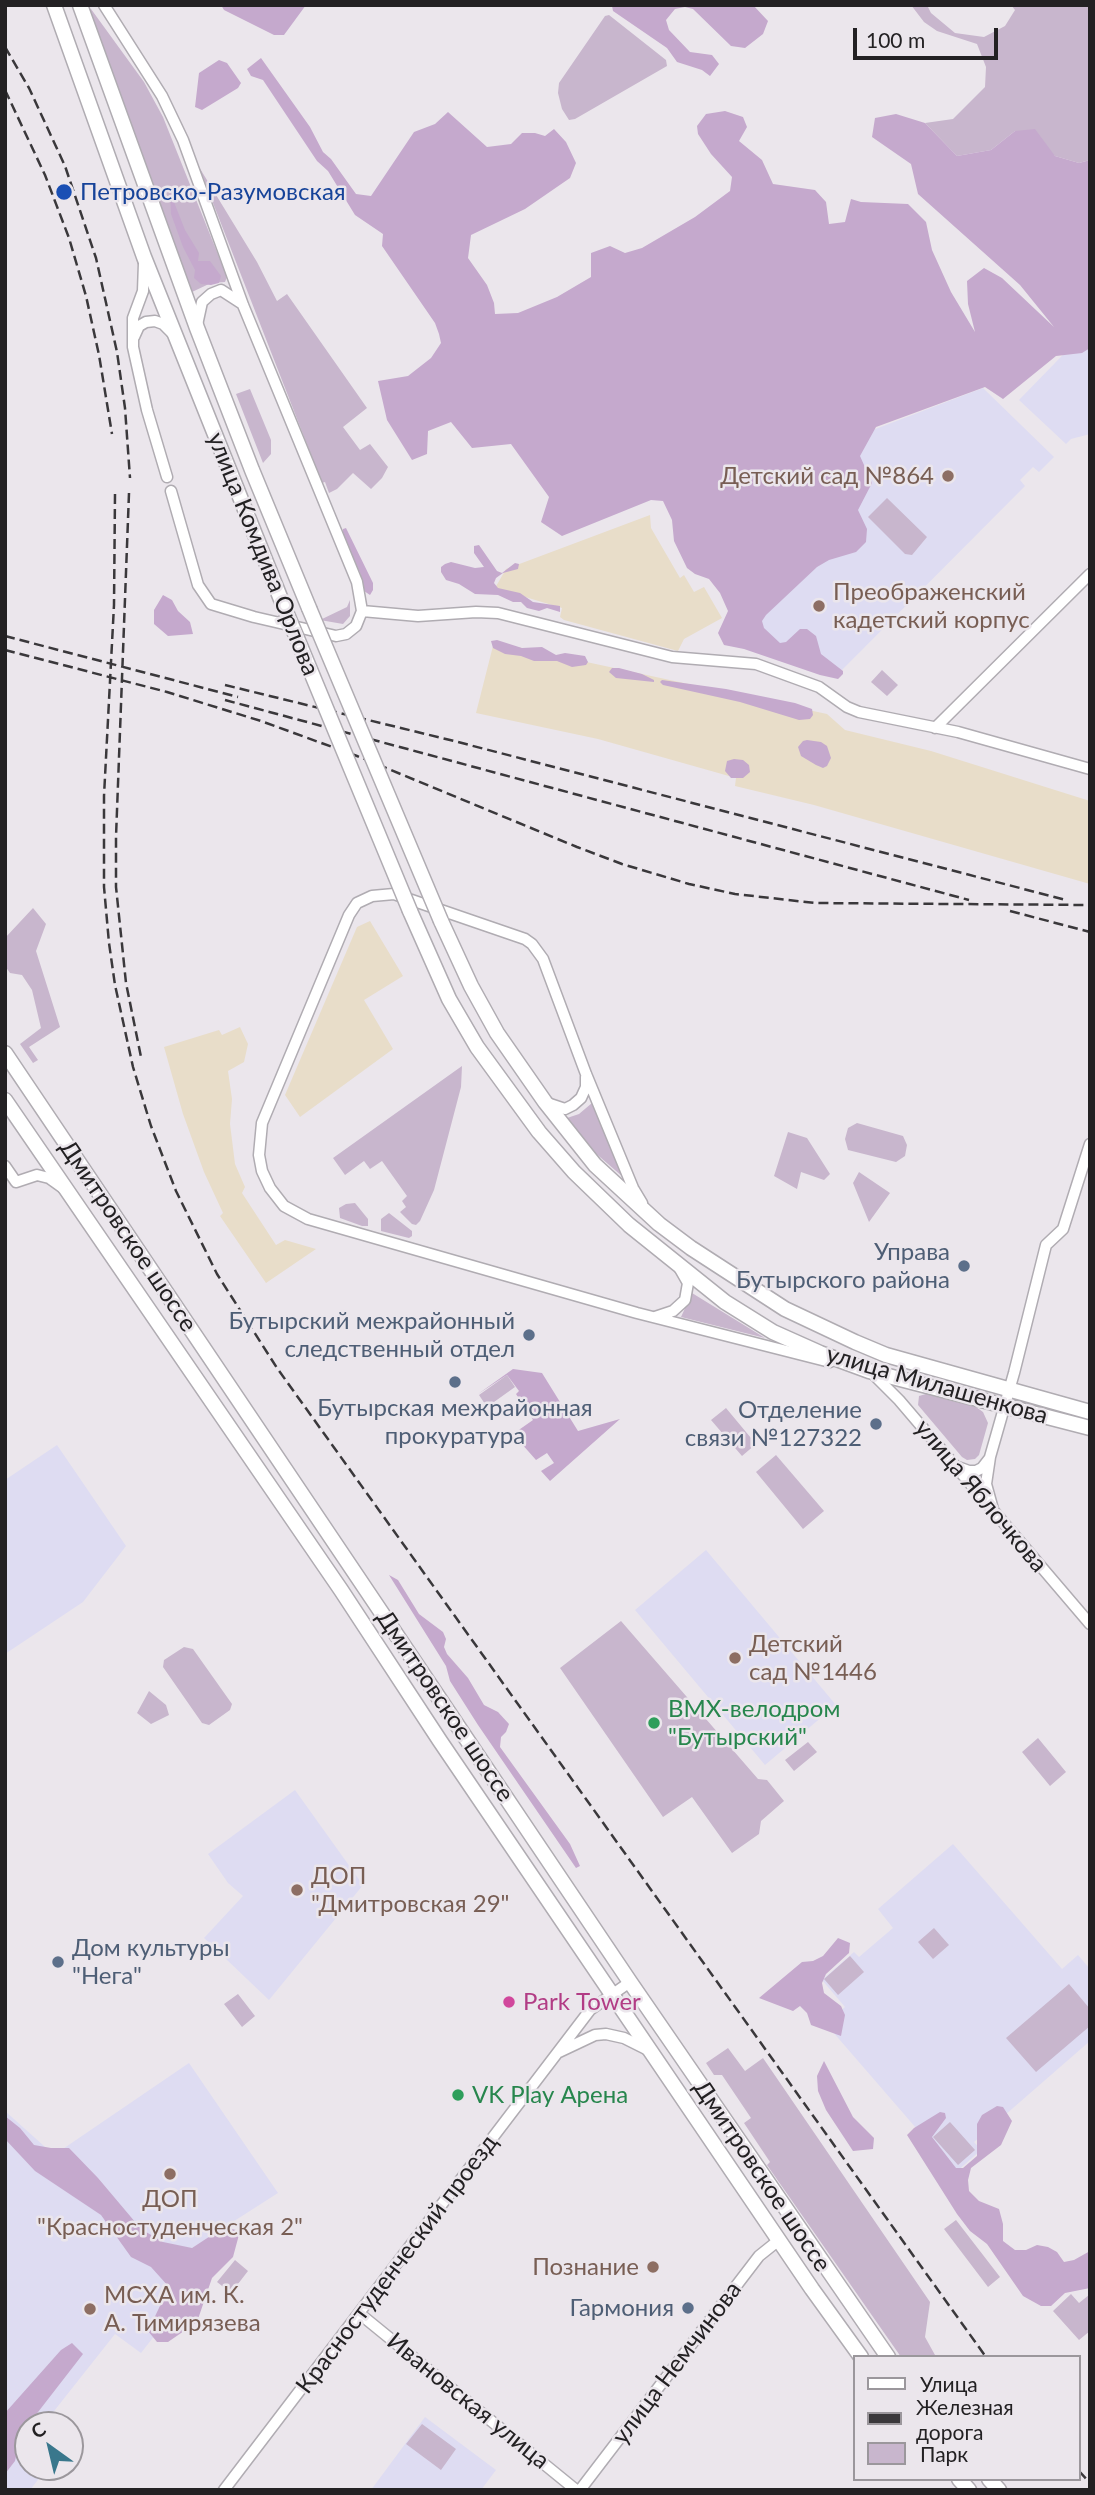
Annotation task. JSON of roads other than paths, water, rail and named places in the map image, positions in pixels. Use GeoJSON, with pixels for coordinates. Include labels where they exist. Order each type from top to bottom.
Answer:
{"type":"FeatureCollection","features":[{"type":"Feature","properties":{"kind":"main road","name":"улица Комдива Орлова"},"geometry":{"type":"LineString","coordinates":[[54,5],[144,257],[231,478],[410,911],[449,999],[477,1047],[506,1088]]}},
{"type":"Feature","properties":{"kind":"main road","name":"улица Комдива Орлова"},"geometry":{"type":"LineString","coordinates":[[80,5],[197,328],[309,608],[441,921],[497,1033],[525,1074]]}},
{"type":"Feature","properties":{"kind":"main road","name":"Дмитровское шоссе"},"geometry":{"type":"LineString","coordinates":[[5,1053],[630,1982],[887,2355]]}},
{"type":"Feature","properties":{"kind":"main road","name":"улица Милашенкова"},"geometry":{"type":"LineString","coordinates":[[525,1074],[595,1165],[659,1224],[785,1310],[855,1342],[903,1360],[1090,1412]]}},
{"type":"Feature","properties":{"kind":"main road","name":"улица Милашенкова"},"geometry":{"type":"LineString","coordinates":[[506,1088],[574,1172],[629,1225],[725,1302],[773,1332],[869,1371],[1090,1428]]}},
{"type":"Feature","properties":{"kind":"main road","name":"Дмитровское шоссе"},"geometry":{"type":"LineString","coordinates":[[5,1100],[860,2355]]}},
{"type":"Feature","properties":{"kind":"street"},"geometry":{"type":"LineString","coordinates":[[104,5],[162,96],[183,140],[243,305],[357,582],[362,611],[360,620],[351,632],[336,636],[211,604],[198,585],[171,491]]}},
{"type":"Feature","properties":{"kind":"street"},"geometry":{"type":"LineString","coordinates":[[144,257],[143,291],[133,318],[134,347],[147,410],[167,477]]}},
{"type":"Feature","properties":{"kind":"street"},"geometry":{"type":"LineString","coordinates":[[197,328],[202,302],[211,293],[220,290],[228,292],[243,305]]}},
{"type":"Feature","properties":{"kind":"street"},"geometry":{"type":"LineString","coordinates":[[134,347],[135,332],[146,321],[163,324],[178,342]]}},
{"type":"Feature","properties":{"kind":"street"},"geometry":{"type":"LineString","coordinates":[[935,728],[1090,574]]}},
{"type":"Feature","properties":{"kind":"street"},"geometry":{"type":"LineString","coordinates":[[362,611],[418,616],[476,611],[498,613],[672,657],[748,662],[807,681],[859,712],[935,728],[1090,769]]}},
{"type":"Feature","properties":{"kind":"street"},"geometry":{"type":"LineString","coordinates":[[659,1224],[633,1188],[543,959],[532,944],[525,939],[394,894],[372,896],[357,903],[349,915],[269,1102],[259,1138],[262,1171],[270,1188],[284,1206],[308,1219],[654,1317],[819,1360],[854,1365]]}},
{"type":"Feature","properties":{"kind":"street"},"geometry":{"type":"LineString","coordinates":[[544,1102],[565,1109],[573,1105],[582,1098],[586,1087],[586,1074]]}},
{"type":"Feature","properties":{"kind":"street"},"geometry":{"type":"LineString","coordinates":[[994,1513],[986,1484],[990,1457],[1046,1245],[1063,1229],[1090,1144]]}},
{"type":"Feature","properties":{"kind":"street"},"geometry":{"type":"LineString","coordinates":[[5,1166],[16,1182],[37,1175],[48,1178],[67,1191]]}},
{"type":"Feature","properties":{"kind":"street"},"geometry":{"type":"LineString","coordinates":[[654,1317],[673,1311],[685,1300],[688,1283],[677,1264]]}},
{"type":"Feature","properties":{"kind":"street"},"geometry":{"type":"LineString","coordinates":[[899,1400],[896,1379],[903,1360]]}},
{"type":"Feature","properties":{"kind":"street","name":"улица Яблочкова"},"geometry":{"type":"LineString","coordinates":[[869,1371],[899,1400],[1090,1625]]}},
{"type":"Feature","properties":{"kind":"street"},"geometry":{"type":"LineString","coordinates":[[956,1466],[976,1471],[987,1463],[990,1457]]}},
{"type":"Feature","properties":{"kind":"street","name":"Красностуденческий проезд"},"geometry":{"type":"LineString","coordinates":[[224,2490],[590,2010],[630,1982]]}},
{"type":"Feature","properties":{"kind":"street"},"geometry":{"type":"LineString","coordinates":[[557,2053],[595,2035],[606,2034],[624,2038],[651,2052]]}},
{"type":"Feature","properties":{"kind":"street","name":"улица Немчинова"},"geometry":{"type":"LineString","coordinates":[[578,2490],[759,2256],[779,2240]]}},
{"type":"Feature","properties":{"kind":"street","name":"Ивановская улица"},"geometry":{"type":"LineString","coordinates":[[360,2314],[578,2490]]}},
{"type":"Feature","properties":{"kind":"railway"},"geometry":{"type":"LineString","coordinates":[[5,47],[29,88],[65,166],[96,258],[117,352],[125,408],[130,478]]}},
{"type":"Feature","properties":{"kind":"railway"},"geometry":{"type":"LineString","coordinates":[[5,90],[45,175],[69,238],[99,355],[112,434]]}},
{"type":"Feature","properties":{"kind":"railway"},"geometry":{"type":"LineString","coordinates":[[129,493],[116,887],[126,983],[141,1057]]}},
{"type":"Feature","properties":{"kind":"railway"},"geometry":{"type":"LineString","coordinates":[[115,494],[114,605],[104,796],[104,887],[115,985],[133,1067],[151,1126],[176,1191],[217,1274],[277,1368],[985,2355]]}},
{"type":"Feature","properties":{"kind":"railway"},"geometry":{"type":"LineString","coordinates":[[5,636],[238,697]]}},
{"type":"Feature","properties":{"kind":"railway"},"geometry":{"type":"LineString","coordinates":[[5,650],[167,692],[261,721],[357,756],[577,847],[689,884],[735,894],[815,903],[1090,905]]}},
{"type":"Feature","properties":{"kind":"railway"},"geometry":{"type":"LineString","coordinates":[[225,685],[454,741],[1066,900]]}},
{"type":"Feature","properties":{"kind":"railway"},"geometry":{"type":"LineString","coordinates":[[225,700],[969,900]]}},
{"type":"Feature","properties":{"kind":"railway"},"geometry":{"type":"LineString","coordinates":[[1010,911],[1090,932]]}},
{"type":"Feature","properties":{"kind":"railway"},"geometry":{"type":"LineString","coordinates":[[1081,2473],[1090,2483]]}},
{"type":"Feature","properties":{"kind":"place","name":"Петровско-Разумовская"},"geometry":{"type":"Point","coordinates":[64,192]}},
{"type":"Feature","properties":{"kind":"place","name":"Детский сад №864"},"geometry":{"type":"Point","coordinates":[948,476]}},
{"type":"Feature","properties":{"kind":"place","name":"Преображенский кадетский корпус"},"geometry":{"type":"Point","coordinates":[819,606]}},
{"type":"Feature","properties":{"kind":"place","name":"Управа Бутырского района"},"geometry":{"type":"Point","coordinates":[964,1266]}},
{"type":"Feature","properties":{"kind":"place","name":"Бутырский межрайонный следственный отдел"},"geometry":{"type":"Point","coordinates":[529,1335]}},
{"type":"Feature","properties":{"kind":"place","name":"Бутырская межрайонная прокуратура"},"geometry":{"type":"Point","coordinates":[455,1382]}},
{"type":"Feature","properties":{"kind":"place","name":"Отделение связи №127322"},"geometry":{"type":"Point","coordinates":[876,1424]}},
{"type":"Feature","properties":{"kind":"place","name":"Детский сад №1446"},"geometry":{"type":"Point","coordinates":[735,1658]}},
{"type":"Feature","properties":{"kind":"place","name":"BMX-велодром \"Бутырский\""},"geometry":{"type":"Point","coordinates":[654,1723]}},
{"type":"Feature","properties":{"kind":"place","name":"ДОП \"Дмитровская 29\""},"geometry":{"type":"Point","coordinates":[297,1890]}},
{"type":"Feature","properties":{"kind":"place","name":"Дом культуры \"Нега\""},"geometry":{"type":"Point","coordinates":[58,1962]}},
{"type":"Feature","properties":{"kind":"place","name":"Park Tower"},"geometry":{"type":"Point","coordinates":[509,2002]}},
{"type":"Feature","properties":{"kind":"place","name":"VK Play Арена"},"geometry":{"type":"Point","coordinates":[458,2095]}},
{"type":"Feature","properties":{"kind":"place","name":"ДОП \"Красностуденческая 2\""},"geometry":{"type":"Point","coordinates":[170,2174]}},
{"type":"Feature","properties":{"kind":"place","name":"Познание"},"geometry":{"type":"Point","coordinates":[653,2267]}},
{"type":"Feature","properties":{"kind":"place","name":"Гармония"},"geometry":{"type":"Point","coordinates":[688,2308]}},
{"type":"Feature","properties":{"kind":"place","name":"МСХА им. К. А. Тимирязева"},"geometry":{"type":"Point","coordinates":[90,2309]}}]}
